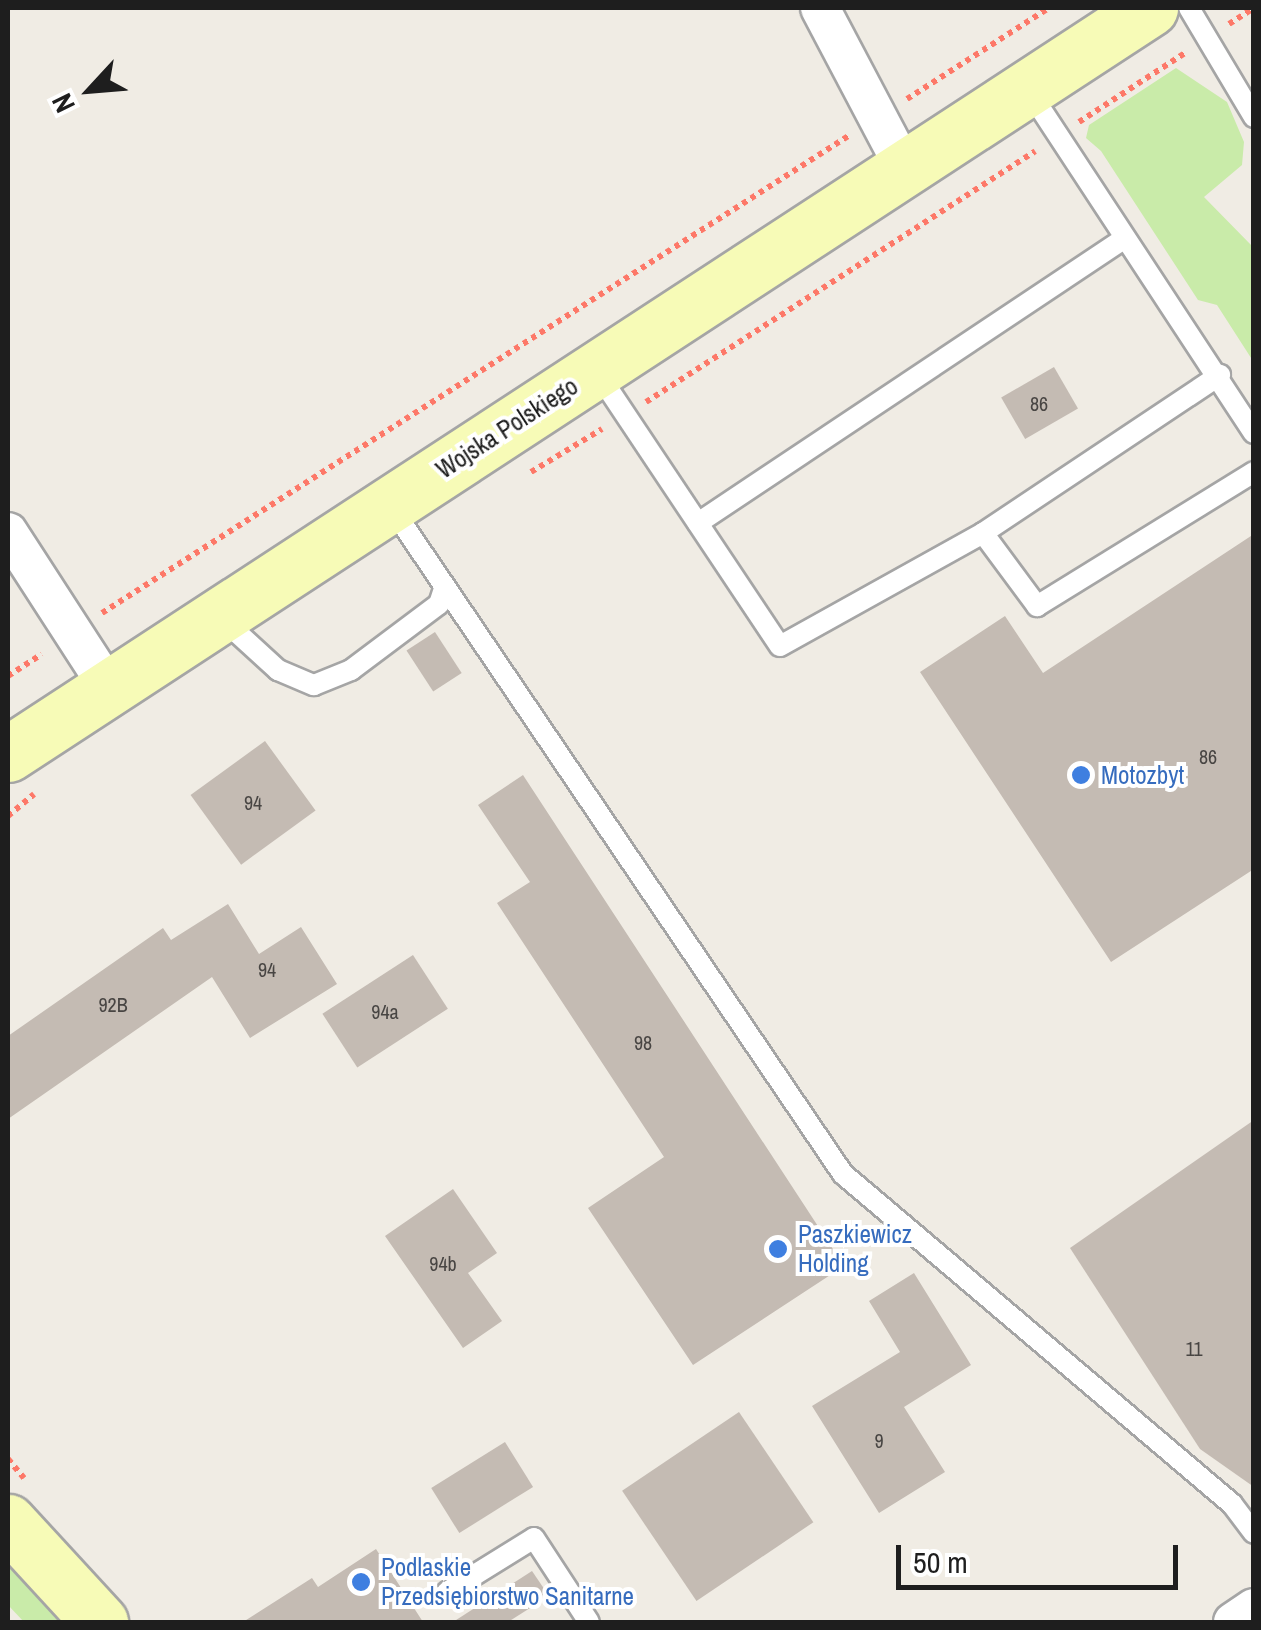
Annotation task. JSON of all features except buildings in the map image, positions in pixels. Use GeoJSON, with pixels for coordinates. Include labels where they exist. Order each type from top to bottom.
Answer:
{"type":"FeatureCollection","features":[{"type":"Feature","properties":{"kind":"street"},"geometry":{"type":"LineString","coordinates":[[820,8],[906,170]]}},
{"type":"Feature","properties":{"kind":"street","name":"Wojska Polskiego"},"geometry":{"type":"LineString","coordinates":[[8,754],[1029,91],[1150,8]]}},
{"type":"Feature","properties":{"kind":"street"},"geometry":{"type":"LineString","coordinates":[[8,532],[109,688]]}},
{"type":"Feature","properties":{"kind":"street"},"geometry":{"type":"LineString","coordinates":[[8,1522],[100,1622]]}},
{"type":"Feature","properties":{"kind":"street"},"geometry":{"type":"LineString","coordinates":[[1233,1622],[1254,1608]]}},
{"type":"Feature","properties":{"kind":"lane"},"geometry":{"type":"LineString","coordinates":[[1188,8],[1254,117]]}},
{"type":"Feature","properties":{"kind":"lane"},"geometry":{"type":"LineString","coordinates":[[1029,91],[1220,375],[1254,433]]}},
{"type":"Feature","properties":{"kind":"lane"},"geometry":{"type":"LineString","coordinates":[[698,524],[1125,238]]}},
{"type":"Feature","properties":{"kind":"lane"},"geometry":{"type":"LineString","coordinates":[[596,370],[780,646],[983,533],[1220,375]]}},
{"type":"Feature","properties":{"kind":"lane"},"geometry":{"type":"LineString","coordinates":[[983,533],[1037,606],[1254,472]]}},
{"type":"Feature","properties":{"kind":"lane"},"geometry":{"type":"LineString","coordinates":[[390,505],[843,1174],[1232,1504],[1254,1533]]}},
{"type":"Feature","properties":{"kind":"lane"},"geometry":{"type":"LineString","coordinates":[[219,616],[278,670],[314,685],[351,670],[439,604],[444,589]]}},
{"type":"Feature","properties":{"kind":"lane"},"geometry":{"type":"LineString","coordinates":[[447,1592],[534,1538],[589,1622]]}},
{"type":"Feature","properties":{"kind":"path"},"geometry":{"type":"LineString","coordinates":[[8,676],[1049,8]]}},
{"type":"Feature","properties":{"kind":"green space"},"geometry":{"type":"Polygon","coordinates":[[[1176,68],[1227,102],[1244,142],[1242,165],[1204,197],[1253,247],[1253,361],[1217,305],[1198,300],[1101,151],[1086,138],[1089,125],[1176,68]]]}},
{"type":"Feature","properties":{"kind":"green space"},"geometry":{"type":"Polygon","coordinates":[[[8,1558],[68,1622],[24,1622],[8,1605],[8,1558]]]}},
{"type":"Feature","properties":{"kind":"place","name":"Motozbyt"},"geometry":{"type":"Point","coordinates":[1081,775]}},
{"type":"Feature","properties":{"kind":"place","name":"Paszkiewicz Holding"},"geometry":{"type":"Point","coordinates":[778,1249]}},
{"type":"Feature","properties":{"kind":"place","name":"Podlaskie Przedsiębiorstwo Sanitarne"},"geometry":{"type":"Point","coordinates":[361,1582]}}]}
